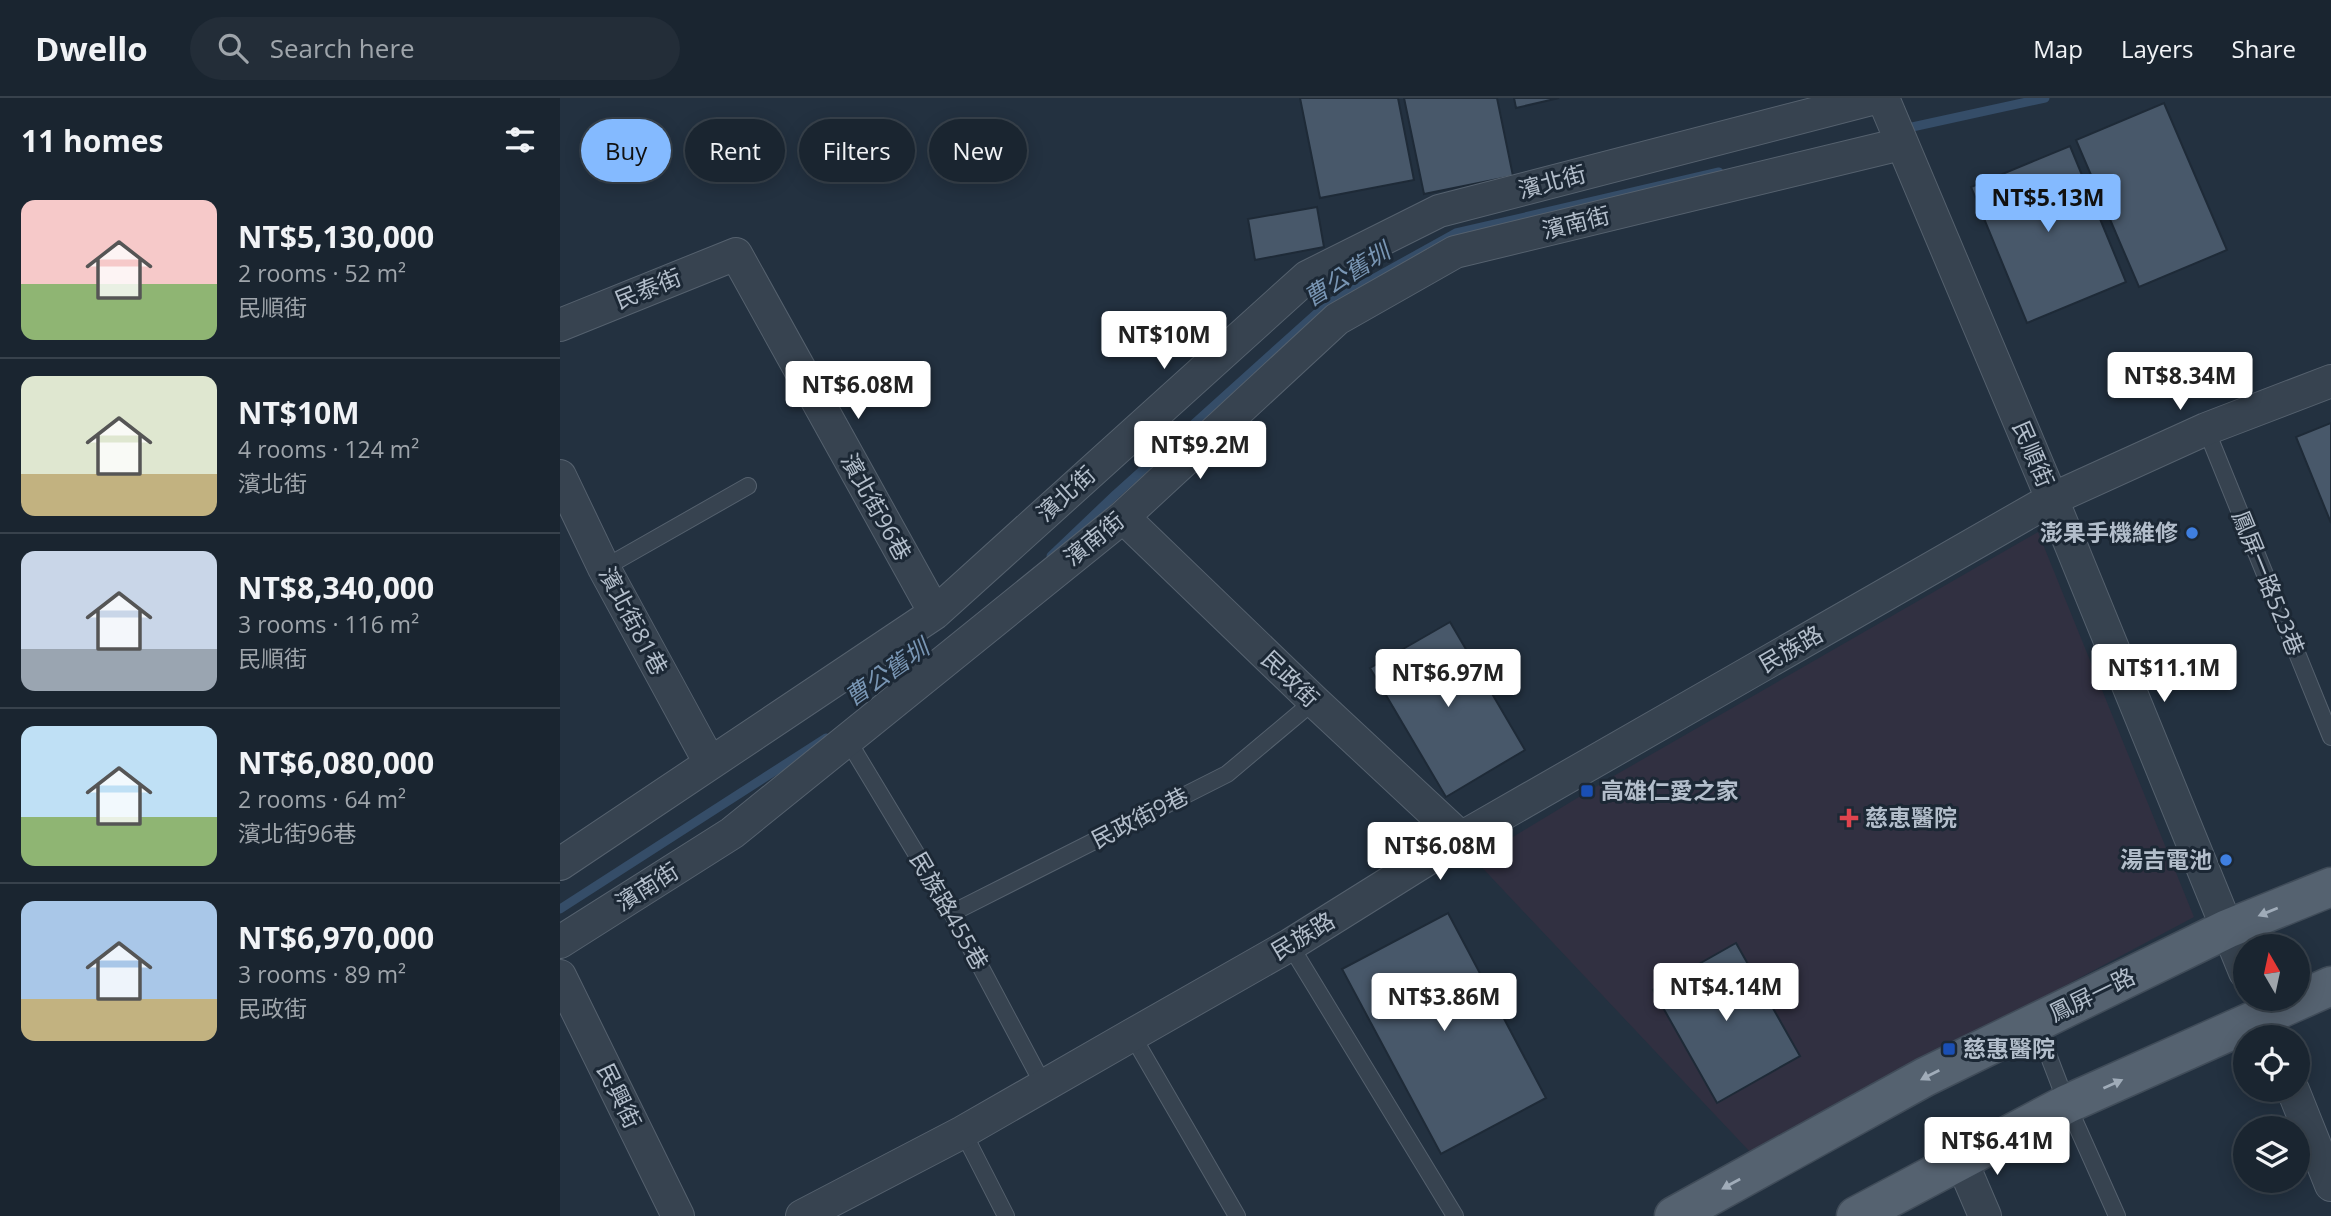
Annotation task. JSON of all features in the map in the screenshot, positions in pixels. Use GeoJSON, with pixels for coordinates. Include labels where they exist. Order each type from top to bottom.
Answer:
{"type":"FeatureCollection","features":[{"type":"Feature","properties":{"kind":"main road","name":"鳳屏一路"},"geometry":{"type":"LineString","coordinates":[[1674,1216],[1926,1077],[2227,929],[2331,887]]}},
{"type":"Feature","properties":{"kind":"main road"},"geometry":{"type":"LineString","coordinates":[[1856,1216],[2067,1104],[2331,986]]}},
{"type":"Feature","properties":{"kind":"street","name":"民順街"},"geometry":{"type":"LineString","coordinates":[[1888,116],[2053,499],[2233,943]]}},
{"type":"Feature","properties":{"kind":"street","name":"濱南街"},"geometry":{"type":"LineString","coordinates":[[560,942],[732,833],[1123,517],[1336,319],[1455,252],[1888,116]]}},
{"type":"Feature","properties":{"kind":"street","name":"濱北街"},"geometry":{"type":"LineString","coordinates":[[560,864],[935,613],[1307,277],[1439,211],[1888,116]]}},
{"type":"Feature","properties":{"kind":"street","name":"濱北街96巷"},"geometry":{"type":"LineString","coordinates":[[736,254],[935,613]]}},
{"type":"Feature","properties":{"kind":"street","name":"民泰街"},"geometry":{"type":"LineString","coordinates":[[560,325],[736,254]]}},
{"type":"Feature","properties":{"kind":"street","name":"民族路"},"geometry":{"type":"LineString","coordinates":[[802,1216],[963,1132],[1044,1086],[1290,945],[1461,838],[2053,499],[2206,429],[2331,381]]}},
{"type":"Feature","properties":{"kind":"street","name":"濱北街81巷"},"geometry":{"type":"LineString","coordinates":[[560,476],[604,568],[710,763]]}},
{"type":"Feature","properties":{"kind":"street","name":"民政街"},"geometry":{"type":"LineString","coordinates":[[1123,517],[1461,838]]}},
{"type":"Feature","properties":{"kind":"street","name":"民興街"},"geometry":{"type":"LineString","coordinates":[[560,976],[678,1216]]}},
{"type":"Feature","properties":{"kind":"street"},"geometry":{"type":"LineString","coordinates":[[2298,1102],[2331,1185]]}},
{"type":"Feature","properties":{"kind":"street"},"geometry":{"type":"LineString","coordinates":[[1961,1160],[1985,1216]]}},
{"type":"Feature","properties":{"kind":"lane","name":"鳳屏一路523巷"},"geometry":{"type":"LineString","coordinates":[[2206,429],[2331,737]]}},
{"type":"Feature","properties":{"kind":"lane"},"geometry":{"type":"LineString","coordinates":[[604,568],[748,486]]}},
{"type":"Feature","properties":{"kind":"lane","name":"民政街9巷"},"geometry":{"type":"LineString","coordinates":[[952,913],[1227,774],[1314,701]]}},
{"type":"Feature","properties":{"kind":"lane","name":"民族路455巷"},"geometry":{"type":"LineString","coordinates":[[848,739],[952,913],[1044,1086]]}},
{"type":"Feature","properties":{"kind":"lane"},"geometry":{"type":"LineString","coordinates":[[1290,945],[1455,1216]]}},
{"type":"Feature","properties":{"kind":"lane"},"geometry":{"type":"LineString","coordinates":[[2036,1023],[2067,1104],[2117,1216]]}},
{"type":"Feature","properties":{"kind":"lane"},"geometry":{"type":"LineString","coordinates":[[1132,1035],[1237,1216]]}},
{"type":"Feature","properties":{"kind":"lane"},"geometry":{"type":"LineString","coordinates":[[963,1132],[1006,1216]]}},
{"type":"Feature","properties":{"kind":"shaded area","name":"慈恵醫院"},"geometry":{"type":"Polygon","coordinates":[[[2038,532],[2194,917],[1751,1153],[1475,860],[1612,777],[2038,532]]]}},
{"type":"Feature","properties":{"kind":"building"},"geometry":{"type":"Polygon","coordinates":[[[1300,98],[1398,98],[1414,180],[1320,198],[1300,98]]]}},
{"type":"Feature","properties":{"kind":"building"},"geometry":{"type":"Polygon","coordinates":[[[1404,98],[1497,98],[1513,176],[1424,194],[1404,98]]]}},
{"type":"Feature","properties":{"kind":"building"},"geometry":{"type":"Polygon","coordinates":[[[1514,98],[1559,98],[1516,108],[1514,98]]]}},
{"type":"Feature","properties":{"kind":"building"},"geometry":{"type":"Polygon","coordinates":[[[2164,103],[2227,250],[2139,287],[2076,140],[2164,103]]]}},
{"type":"Feature","properties":{"kind":"building"},"geometry":{"type":"Polygon","coordinates":[[[2070,146],[2126,282],[2027,323],[1971,187],[2070,146]]]}},
{"type":"Feature","properties":{"kind":"building"},"geometry":{"type":"Polygon","coordinates":[[[1317,207],[1324,247],[1255,260],[1248,219],[1317,207]]]}},
{"type":"Feature","properties":{"kind":"building"},"geometry":{"type":"Polygon","coordinates":[[[2331,423],[2331,523],[2296,437],[2331,423]]]}},
{"type":"Feature","properties":{"kind":"building"},"geometry":{"type":"Polygon","coordinates":[[[1450,622],[1525,750],[1446,797],[1370,668],[1450,622]]]}},
{"type":"Feature","properties":{"kind":"building"},"geometry":{"type":"Polygon","coordinates":[[[1448,913],[1546,1098],[1441,1154],[1342,969],[1448,913]]]}},
{"type":"Feature","properties":{"kind":"building"},"geometry":{"type":"Polygon","coordinates":[[[1736,943],[1800,1056],[1717,1103],[1653,990],[1736,943]]]}},
{"type":"Feature","properties":{"kind":"waterway","name":"曹公舊圳"},"geometry":{"type":"LineString","coordinates":[[1903,129],[2045,98]]}},
{"type":"Feature","properties":{"kind":"waterway","name":"曹公舊圳"},"geometry":{"type":"LineString","coordinates":[[1051,556],[1326,305],[1456,233],[1719,172]]}},
{"type":"Feature","properties":{"kind":"waterway","name":"曹公舊圳"},"geometry":{"type":"LineString","coordinates":[[560,909],[826,738]]}},
{"type":"Feature","properties":{"kind":"place","name":"澎果手機維修"},"geometry":{"type":"Point","coordinates":[2192,533]}},
{"type":"Feature","properties":{"kind":"place","name":"高雄仁愛之家"},"geometry":{"type":"Point","coordinates":[1587,791]}},
{"type":"Feature","properties":{"kind":"place","name":"慈恵醫院"},"geometry":{"type":"Point","coordinates":[1849,818]}},
{"type":"Feature","properties":{"kind":"place","name":"湯吉電池"},"geometry":{"type":"Point","coordinates":[2226,860]}},
{"type":"Feature","properties":{"kind":"place","name":"慈惠醫院"},"geometry":{"type":"Point","coordinates":[1949,1049]}}]}
